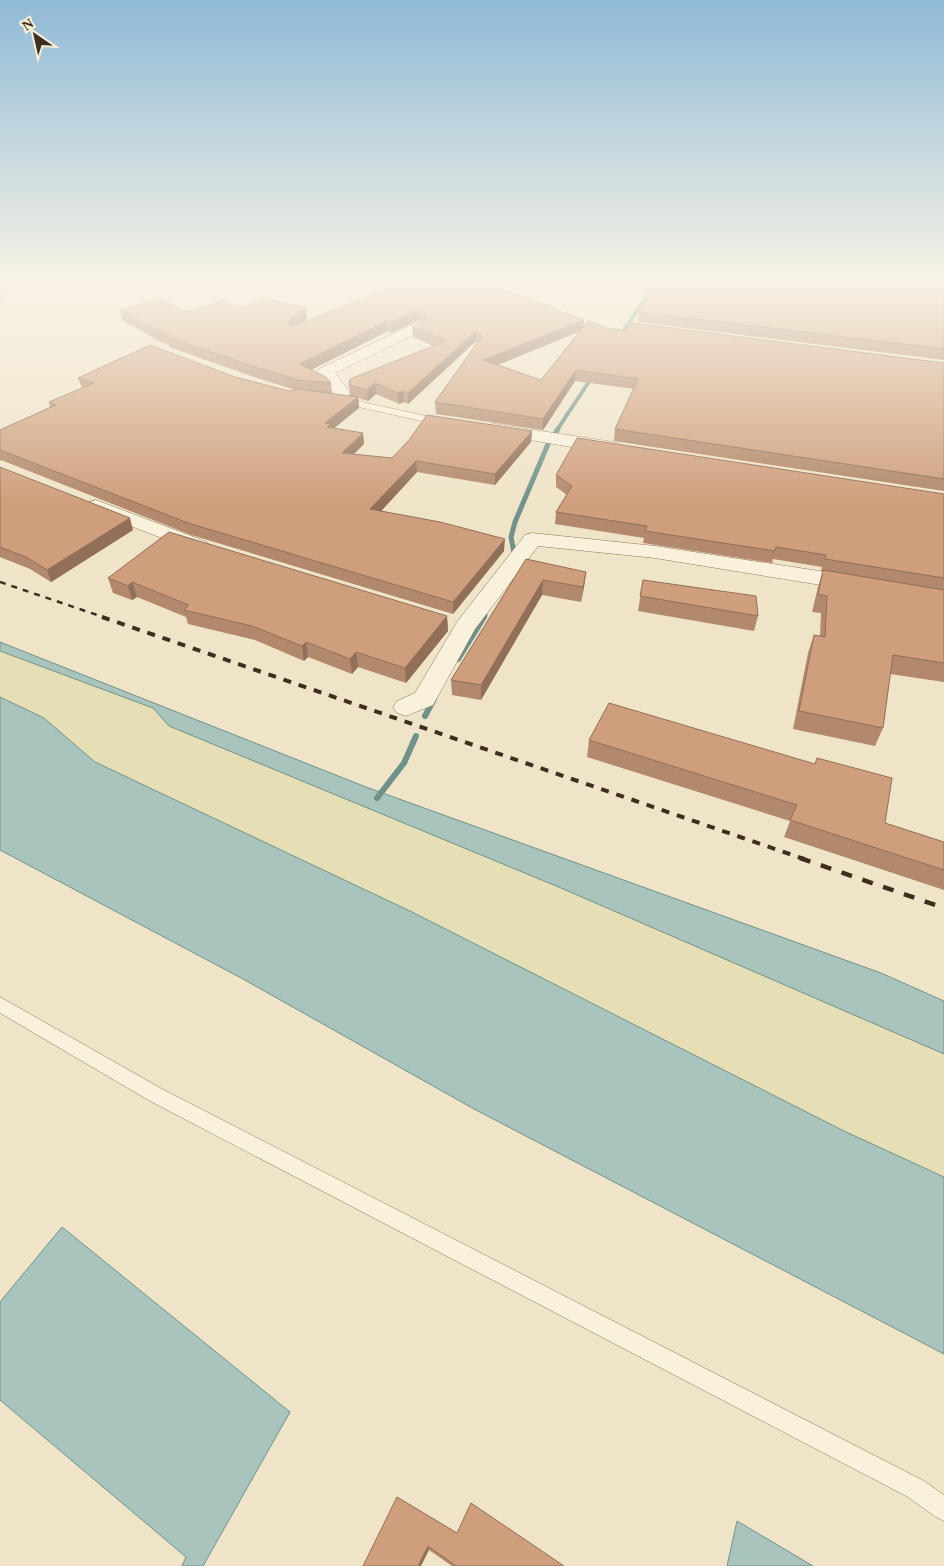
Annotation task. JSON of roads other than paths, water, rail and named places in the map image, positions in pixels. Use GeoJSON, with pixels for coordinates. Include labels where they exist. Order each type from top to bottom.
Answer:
{"type":"FeatureCollection","features":[{"type":"Feature","properties":{"kind":"street"},"geometry":{"type":"LineString","coordinates":[[341,397],[325,372],[358,356]]}},
{"type":"Feature","properties":{"kind":"street"},"geometry":{"type":"LineString","coordinates":[[481,427],[633,451]]}},
{"type":"Feature","properties":{"kind":"street"},"geometry":{"type":"LineString","coordinates":[[73,497],[183,541],[220,552]]}},
{"type":"Feature","properties":{"kind":"street"},"geometry":{"type":"LineString","coordinates":[[406,706],[424,699],[456,624],[532,539],[655,552],[879,588]]}},
{"type":"Feature","properties":{"kind":"lane"},"geometry":{"type":"LineString","coordinates":[[341,397],[435,420]]}},
{"type":"Feature","properties":{"kind":"lane"},"geometry":{"type":"LineString","coordinates":[[0,1004],[156,1095],[916,1489],[944,1509]]}},
{"type":"Feature","properties":{"kind":"water"},"geometry":{"type":"Polygon","coordinates":[[[0,642],[366,787],[881,973],[944,1001],[944,1054],[561,888],[169,726],[153,708],[0,651],[0,642]]]}},
{"type":"Feature","properties":{"kind":"water"},"geometry":{"type":"Polygon","coordinates":[[[0,697],[44,718],[95,762],[412,912],[844,1131],[944,1177],[944,1354],[474,1109],[243,979],[0,850],[0,697]]]}},
{"type":"Feature","properties":{"kind":"water"},"geometry":{"type":"Polygon","coordinates":[[[62,1227],[290,1412],[203,1566],[182,1566],[186,1557],[0,1400],[0,1302],[62,1227]]]}},
{"type":"Feature","properties":{"kind":"water"},"geometry":{"type":"Polygon","coordinates":[[[737,1521],[813,1566],[727,1566],[737,1521]]]}},
{"type":"Feature","properties":{"kind":"waterway"},"geometry":{"type":"LineString","coordinates":[[557,430],[592,377]]}},
{"type":"Feature","properties":{"kind":"waterway"},"geometry":{"type":"LineString","coordinates":[[515,558],[511,537],[515,522],[548,444],[558,429]]}},
{"type":"Feature","properties":{"kind":"waterway"},"geometry":{"type":"LineString","coordinates":[[458,659],[484,617]]}},
{"type":"Feature","properties":{"kind":"waterway"},"geometry":{"type":"LineString","coordinates":[[425,716],[434,699]]}},
{"type":"Feature","properties":{"kind":"waterway"},"geometry":{"type":"LineString","coordinates":[[377,798],[404,763],[416,736]]}},
{"type":"Feature","properties":{"kind":"railway"},"geometry":{"type":"LineString","coordinates":[[0,582],[106,618]]}},
{"type":"Feature","properties":{"kind":"railway"},"geometry":{"type":"LineString","coordinates":[[102,617],[804,859]]}},
{"type":"Feature","properties":{"kind":"railway"},"geometry":{"type":"LineString","coordinates":[[800,858],[944,908]]}}]}
